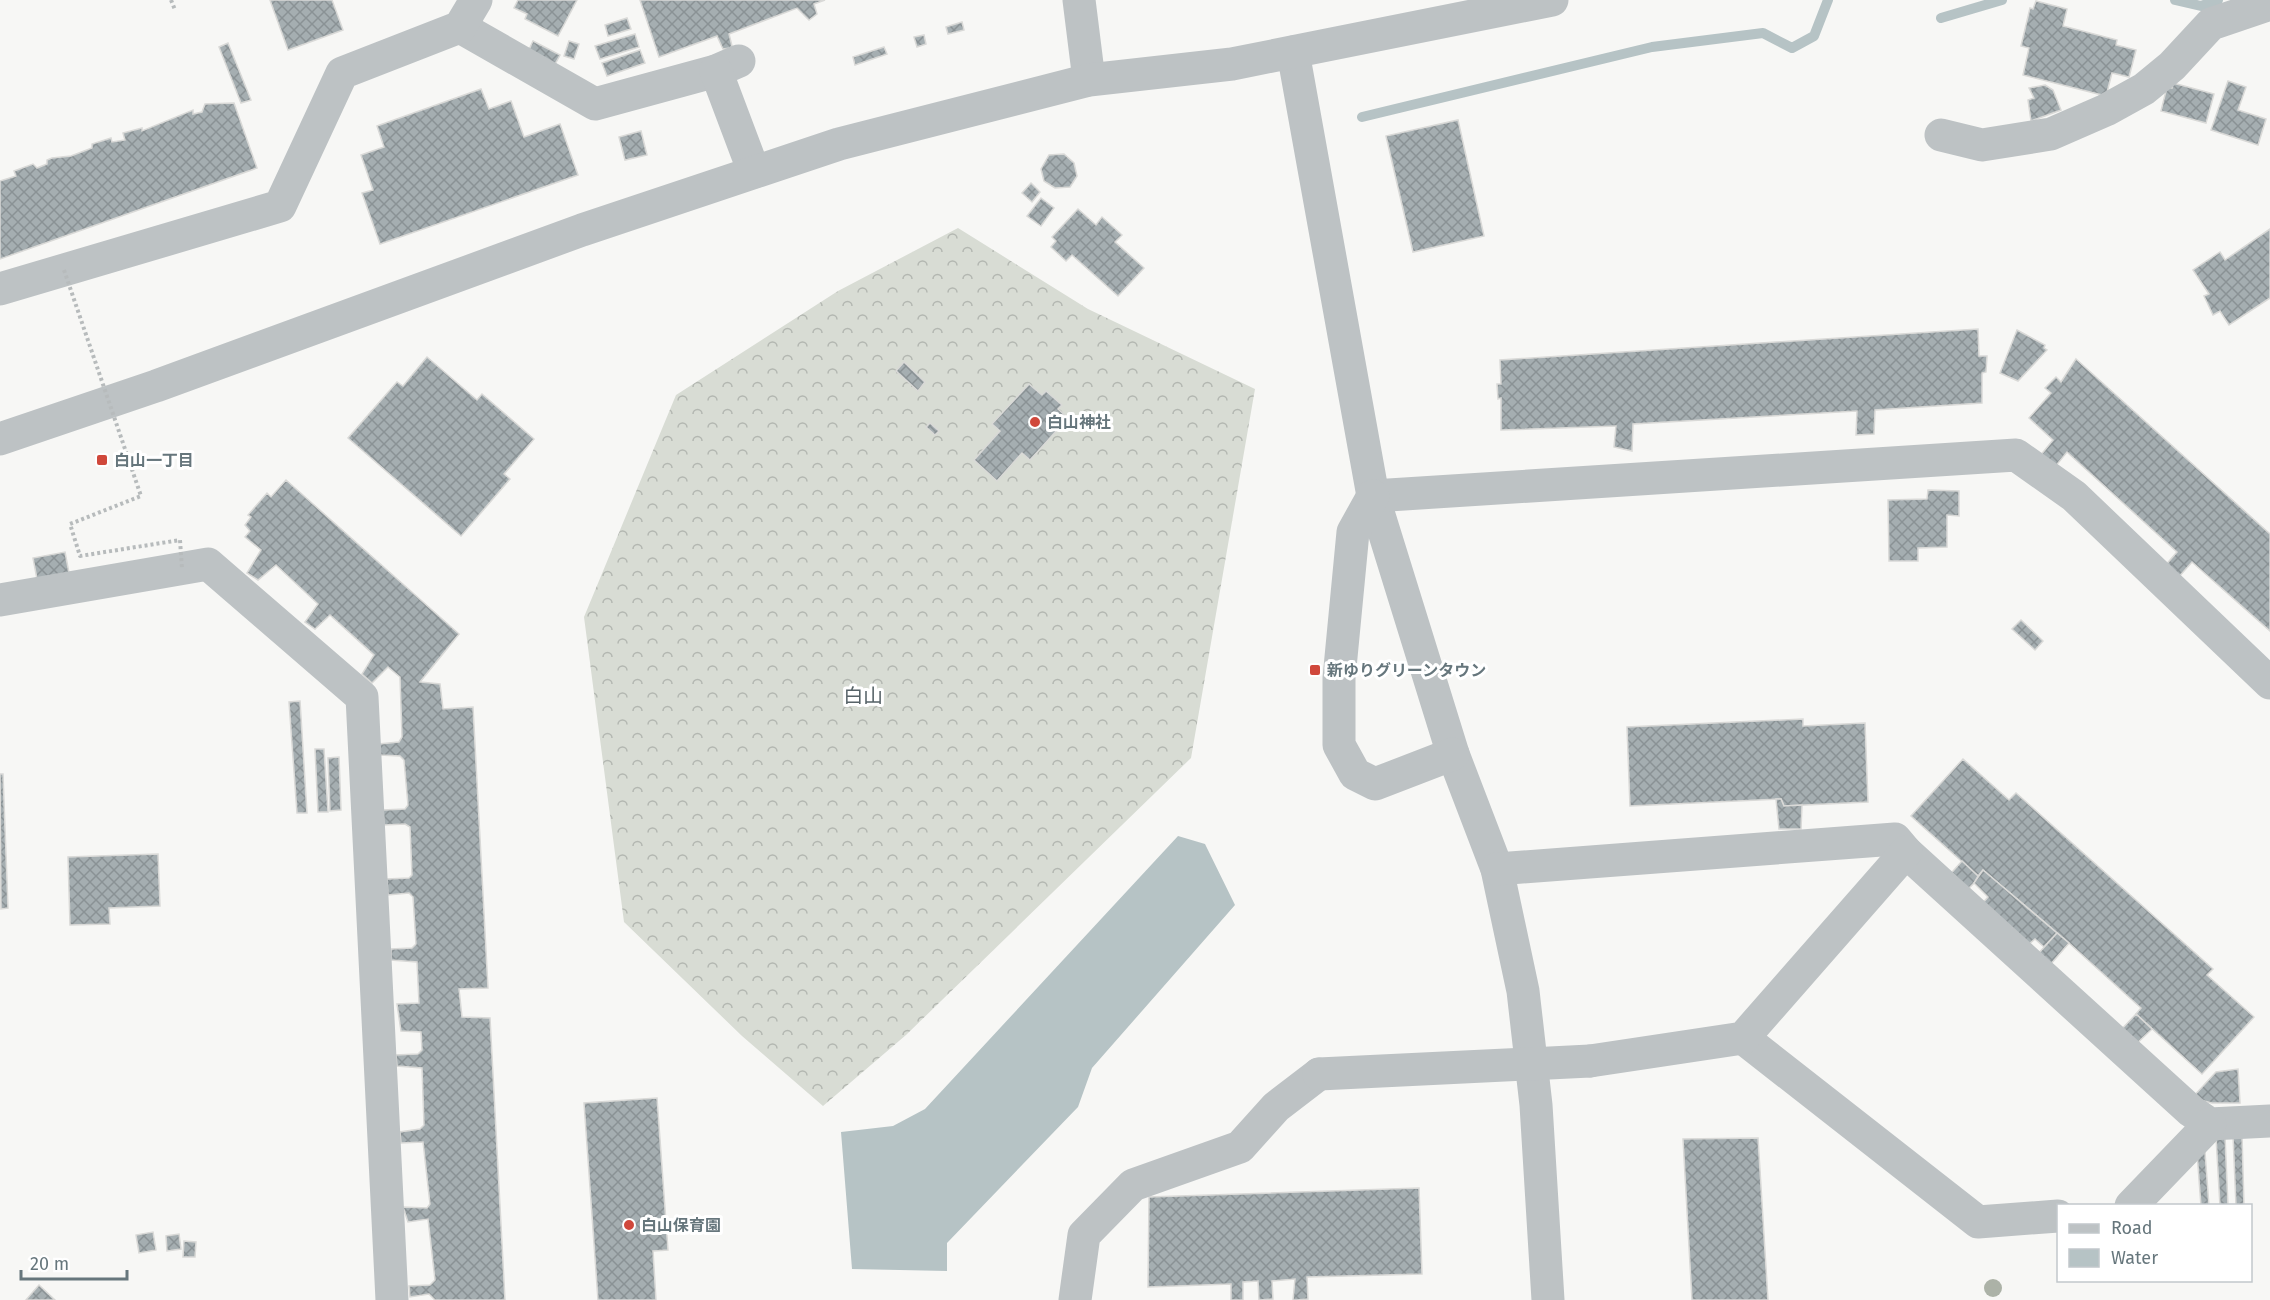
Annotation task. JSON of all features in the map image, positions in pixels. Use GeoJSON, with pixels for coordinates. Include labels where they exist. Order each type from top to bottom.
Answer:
{"type":"FeatureCollection","features":[{"type":"Feature","properties":{"kind":"street"},"geometry":{"type":"LineString","coordinates":[[1079,0],[1089,81]]}},
{"type":"Feature","properties":{"kind":"street"},"geometry":{"type":"LineString","coordinates":[[0,439],[156,387],[582,230],[839,144],[1089,81],[1232,63],[1552,0]]}},
{"type":"Feature","properties":{"kind":"street"},"geometry":{"type":"LineString","coordinates":[[1941,135],[1982,145],[2050,134],[2106,110],[2144,89],[2172,66],[2211,24],[2270,4]]}},
{"type":"Feature","properties":{"kind":"street"},"geometry":{"type":"LineString","coordinates":[[0,289],[280,206],[342,73],[468,13],[595,104],[727,66],[754,172]]}},
{"type":"Feature","properties":{"kind":"street"},"geometry":{"type":"LineString","coordinates":[[1293,52],[1373,496],[1453,754],[1497,869],[1523,991],[1536,1105],[1548,1300]]}},
{"type":"Feature","properties":{"kind":"street"},"geometry":{"type":"LineString","coordinates":[[1373,496],[2016,455],[2074,496],[2270,682]]}},
{"type":"Feature","properties":{"kind":"street"},"geometry":{"type":"LineString","coordinates":[[1373,496],[1353,532],[1339,678],[1339,745],[1355,774],[1375,784],[1453,754]]}},
{"type":"Feature","properties":{"kind":"street"},"geometry":{"type":"LineString","coordinates":[[0,600],[208,564],[362,697],[392,1300]]}},
{"type":"Feature","properties":{"kind":"street"},"geometry":{"type":"LineString","coordinates":[[1497,869],[1895,839],[1906,852],[2191,1111],[2210,1124],[2270,1120]]}},
{"type":"Feature","properties":{"kind":"street"},"geometry":{"type":"LineString","coordinates":[[1075,1300],[1084,1235],[1133,1185],[1240,1147],[1275,1107],[1319,1074],[1590,1062],[1743,1038],[1906,852]]}},
{"type":"Feature","properties":{"kind":"street"},"geometry":{"type":"LineString","coordinates":[[1743,1038],[1978,1222],[2057,1216]]}},
{"type":"Feature","properties":{"kind":"street"},"geometry":{"type":"LineString","coordinates":[[2134,1204],[2210,1124]]}},
{"type":"Feature","properties":{"kind":"path"},"geometry":{"type":"LineString","coordinates":[[171,0],[175,10]]}},
{"type":"Feature","properties":{"kind":"path"},"geometry":{"type":"LineString","coordinates":[[64,270],[141,496],[70,524],[80,556],[180,540],[182,569]]}},
{"type":"Feature","properties":{"kind":"green space"},"geometry":{"type":"Polygon","coordinates":[[[958,228],[1088,309],[1255,389],[1191,758],[906,1035],[823,1106],[742,1036],[624,922],[584,617],[676,395],[838,291],[958,228]]]}},
{"type":"Feature","properties":{"kind":"water"},"geometry":{"type":"Polygon","coordinates":[[[1178,836],[1205,844],[1235,905],[1092,1068],[1078,1107],[947,1243],[947,1271],[852,1269],[841,1132],[893,1126],[925,1109],[1178,836]]]}},
{"type":"Feature","properties":{"kind":"building"},"geometry":{"type":"Polygon","coordinates":[[[270,0],[332,0],[343,30],[288,50],[270,0]]]}},
{"type":"Feature","properties":{"kind":"building"},"geometry":{"type":"Polygon","coordinates":[[[518,0],[577,0],[558,36],[525,19],[527,14],[514,8],[518,0]]]}},
{"type":"Feature","properties":{"kind":"building"},"geometry":{"type":"Polygon","coordinates":[[[640,0],[825,0],[814,4],[817,14],[809,20],[797,8],[729,34],[732,46],[730,48],[723,49],[717,36],[659,57],[640,0]]]}},
{"type":"Feature","properties":{"kind":"building"},"geometry":{"type":"Polygon","coordinates":[[[2036,1],[2067,9],[2063,26],[2117,40],[2116,45],[2136,50],[2129,77],[2112,73],[2106,96],[2023,75],[2029,48],[2021,46],[2030,8],[2033,9],[2036,1]]]}},
{"type":"Feature","properties":{"kind":"building"},"geometry":{"type":"Polygon","coordinates":[[[627,18],[631,29],[608,36],[605,25],[627,18]]]}},
{"type":"Feature","properties":{"kind":"building"},"geometry":{"type":"Polygon","coordinates":[[[962,22],[964,30],[948,34],[946,27],[962,22]]]}},
{"type":"Feature","properties":{"kind":"building"},"geometry":{"type":"Polygon","coordinates":[[[635,34],[639,47],[600,59],[595,46],[635,34]]]}},
{"type":"Feature","properties":{"kind":"building"},"geometry":{"type":"Polygon","coordinates":[[[924,35],[926,44],[917,47],[914,37],[924,35]]]}},
{"type":"Feature","properties":{"kind":"building"},"geometry":{"type":"Polygon","coordinates":[[[533,41],[560,55],[554,66],[528,52],[533,41]]]}},
{"type":"Feature","properties":{"kind":"building"},"geometry":{"type":"Polygon","coordinates":[[[569,41],[579,44],[574,59],[564,56],[569,41]]]}},
{"type":"Feature","properties":{"kind":"building"},"geometry":{"type":"Polygon","coordinates":[[[228,43],[251,100],[241,103],[219,47],[228,43]]]}},
{"type":"Feature","properties":{"kind":"building"},"geometry":{"type":"Polygon","coordinates":[[[884,47],[887,54],[855,65],[853,57],[884,47]]]}},
{"type":"Feature","properties":{"kind":"building"},"geometry":{"type":"Polygon","coordinates":[[[640,50],[645,63],[607,76],[602,63],[640,50]]]}},
{"type":"Feature","properties":{"kind":"building"},"geometry":{"type":"Polygon","coordinates":[[[2228,81],[2246,87],[2238,110],[2266,119],[2258,145],[2211,130],[2228,81]]]}},
{"type":"Feature","properties":{"kind":"building"},"geometry":{"type":"Polygon","coordinates":[[[2173,83],[2214,94],[2206,123],[2161,111],[2167,87],[2172,88],[2173,83]]]}},
{"type":"Feature","properties":{"kind":"building"},"geometry":{"type":"Polygon","coordinates":[[[2045,85],[2053,90],[2061,110],[2031,121],[2028,100],[2034,98],[2029,88],[2045,85]]]}},
{"type":"Feature","properties":{"kind":"building"},"geometry":{"type":"Polygon","coordinates":[[[481,89],[489,109],[511,101],[524,137],[560,124],[578,175],[380,244],[362,193],[373,190],[361,155],[384,147],[377,126],[481,89]]]}},
{"type":"Feature","properties":{"kind":"building"},"geometry":{"type":"Polygon","coordinates":[[[234,103],[257,168],[0,259],[0,181],[16,176],[14,171],[33,164],[37,168],[47,164],[47,160],[71,156],[92,148],[92,144],[111,138],[112,142],[125,140],[123,133],[142,128],[142,131],[193,110],[193,114],[202,112],[205,104],[234,103]]]}},
{"type":"Feature","properties":{"kind":"building"},"geometry":{"type":"Polygon","coordinates":[[[1458,120],[1484,236],[1413,252],[1386,136],[1458,120]]]}},
{"type":"Feature","properties":{"kind":"building"},"geometry":{"type":"Polygon","coordinates":[[[641,131],[647,155],[625,160],[619,137],[641,131]]]}},
{"type":"Feature","properties":{"kind":"building"},"geometry":{"type":"Polygon","coordinates":[[[1064,154],[1074,163],[1077,176],[1070,187],[1055,188],[1044,181],[1041,169],[1049,155],[1064,154]]]}},
{"type":"Feature","properties":{"kind":"building"},"geometry":{"type":"Polygon","coordinates":[[[1031,183],[1040,192],[1032,202],[1022,193],[1031,183]]]}},
{"type":"Feature","properties":{"kind":"building"},"geometry":{"type":"Polygon","coordinates":[[[1041,198],[1054,208],[1041,226],[1027,216],[1041,198]]]}},
{"type":"Feature","properties":{"kind":"building"},"geometry":{"type":"Polygon","coordinates":[[[1078,209],[1096,225],[1102,217],[1122,235],[1115,242],[1144,268],[1118,296],[1072,255],[1066,261],[1051,247],[1056,241],[1052,237],[1078,209]]]}},
{"type":"Feature","properties":{"kind":"building"},"geometry":{"type":"Polygon","coordinates":[[[2270,229],[2270,298],[2229,325],[2220,311],[2213,315],[2204,296],[2209,294],[2193,270],[2220,252],[2225,260],[2270,229]]]}},
{"type":"Feature","properties":{"kind":"building"},"geometry":{"type":"Polygon","coordinates":[[[1978,329],[1979,356],[1987,356],[1986,372],[1982,373],[1982,403],[1875,410],[1874,434],[1856,435],[1857,411],[1633,424],[1632,451],[1614,447],[1616,426],[1501,430],[1501,398],[1498,399],[1497,384],[1501,384],[1500,360],[1978,329]]]}},
{"type":"Feature","properties":{"kind":"building"},"geometry":{"type":"Polygon","coordinates":[[[2017,330],[2045,345],[2044,348],[2047,350],[2018,381],[2000,373],[2017,330]]]}},
{"type":"Feature","properties":{"kind":"building"},"geometry":{"type":"Polygon","coordinates":[[[427,357],[477,400],[482,394],[534,439],[504,474],[510,479],[461,536],[348,438],[397,382],[403,386],[427,357]]]}},
{"type":"Feature","properties":{"kind":"building"},"geometry":{"type":"Polygon","coordinates":[[[2076,359],[2270,534],[2270,631],[2192,562],[2177,579],[2164,567],[2177,552],[2067,452],[2054,468],[2040,456],[2053,440],[2029,418],[2051,393],[2045,388],[2056,377],[2061,382],[2076,359]]]}},
{"type":"Feature","properties":{"kind":"building"},"geometry":{"type":"Polygon","coordinates":[[[904,362],[925,382],[918,391],[896,371],[904,362]]]}},
{"type":"Feature","properties":{"kind":"building"},"geometry":{"type":"Polygon","coordinates":[[[1029,384],[1042,395],[1046,391],[1062,405],[1058,409],[1068,418],[1030,460],[1022,453],[997,481],[974,460],[1000,431],[992,424],[1029,384]]]}},
{"type":"Feature","properties":{"kind":"building"},"geometry":{"type":"Polygon","coordinates":[[[930,423],[939,431],[935,435],[926,427],[930,423]]]}},
{"type":"Feature","properties":{"kind":"building"},"geometry":{"type":"Polygon","coordinates":[[[286,480],[459,634],[420,682],[440,684],[443,709],[473,707],[488,988],[459,989],[462,1017],[490,1018],[505,1300],[435,1300],[429,1294],[410,1297],[409,1286],[430,1285],[435,1280],[428,1219],[408,1222],[403,1207],[427,1208],[430,1204],[423,1142],[401,1143],[400,1132],[420,1129],[424,1125],[422,1068],[397,1066],[396,1055],[418,1054],[422,1050],[421,1032],[401,1031],[397,1004],[419,1003],[417,962],[391,960],[391,949],[412,948],[416,944],[413,897],[409,893],[388,895],[387,879],[409,878],[412,875],[410,827],[405,824],[384,825],[383,810],[405,809],[408,805],[404,760],[400,756],[380,755],[379,744],[399,742],[402,737],[400,677],[388,667],[372,683],[362,674],[374,655],[330,615],[315,629],[305,622],[318,604],[276,565],[258,580],[247,573],[261,550],[245,537],[250,531],[245,525],[251,517],[248,515],[267,493],[271,497],[286,480]]]}},
{"type":"Feature","properties":{"kind":"building"},"geometry":{"type":"Polygon","coordinates":[[[1928,490],[1959,491],[1959,516],[1947,515],[1947,547],[1918,548],[1918,561],[1889,561],[1888,500],[1927,499],[1928,490]]]}},
{"type":"Feature","properties":{"kind":"building"},"geometry":{"type":"Polygon","coordinates":[[[65,552],[69,573],[37,579],[33,558],[65,552]]]}},
{"type":"Feature","properties":{"kind":"building"},"geometry":{"type":"Polygon","coordinates":[[[2021,620],[2043,641],[2035,650],[2012,629],[2021,620]]]}},
{"type":"Feature","properties":{"kind":"building"},"geometry":{"type":"Polygon","coordinates":[[[300,701],[307,813],[297,813],[289,702],[300,701]]]}},
{"type":"Feature","properties":{"kind":"building"},"geometry":{"type":"Polygon","coordinates":[[[1803,719],[1803,726],[1865,723],[1868,802],[1784,806],[1781,799],[1630,806],[1627,727],[1803,719]]]}},
{"type":"Feature","properties":{"kind":"building"},"geometry":{"type":"Polygon","coordinates":[[[315,749],[324,749],[328,812],[318,812],[315,749]]]}},
{"type":"Feature","properties":{"kind":"building"},"geometry":{"type":"Polygon","coordinates":[[[339,757],[341,810],[330,811],[328,758],[339,757]]]}},
{"type":"Feature","properties":{"kind":"building"},"geometry":{"type":"Polygon","coordinates":[[[1963,759],[2009,800],[2016,793],[2213,969],[2207,975],[2254,1017],[2202,1074],[2136,1014],[2141,1008],[2069,943],[1983,870],[1978,876],[1911,816],[1963,759]]]}},
{"type":"Feature","properties":{"kind":"building"},"geometry":{"type":"Polygon","coordinates":[[[0,774],[3,774],[8,908],[1,909],[0,774]]]}},
{"type":"Feature","properties":{"kind":"building"},"geometry":{"type":"Polygon","coordinates":[[[1776,799],[1781,799],[1784,806],[1802,805],[1801,829],[1779,829],[1776,799]]]}},
{"type":"Feature","properties":{"kind":"building"},"geometry":{"type":"Polygon","coordinates":[[[158,854],[160,906],[109,908],[110,924],[70,925],[68,857],[158,854]]]}},
{"type":"Feature","properties":{"kind":"building"},"geometry":{"type":"Polygon","coordinates":[[[1962,861],[1978,876],[1963,894],[1946,879],[1962,861]]]}},
{"type":"Feature","properties":{"kind":"building"},"geometry":{"type":"Polygon","coordinates":[[[1983,870],[2057,933],[2044,947],[2035,939],[2028,945],[1982,904],[1988,897],[1974,883],[1983,870]]]}},
{"type":"Feature","properties":{"kind":"building"},"geometry":{"type":"Polygon","coordinates":[[[2057,933],[2069,943],[2050,965],[2038,954],[2057,933]]]}},
{"type":"Feature","properties":{"kind":"building"},"geometry":{"type":"Polygon","coordinates":[[[2136,1014],[2152,1029],[2135,1045],[2120,1031],[2136,1014]]]}},
{"type":"Feature","properties":{"kind":"building"},"geometry":{"type":"Polygon","coordinates":[[[2238,1069],[2240,1103],[2212,1103],[2192,1098],[2216,1072],[2238,1069]]]}},
{"type":"Feature","properties":{"kind":"building"},"geometry":{"type":"Polygon","coordinates":[[[657,1098],[668,1250],[653,1251],[656,1300],[598,1300],[584,1103],[657,1098]]]}},
{"type":"Feature","properties":{"kind":"building"},"geometry":{"type":"Polygon","coordinates":[[[2233,1135],[2242,1135],[2244,1204],[2236,1204],[2233,1135]]]}},
{"type":"Feature","properties":{"kind":"building"},"geometry":{"type":"Polygon","coordinates":[[[2225,1136],[2228,1204],[2220,1204],[2216,1137],[2225,1136]]]}},
{"type":"Feature","properties":{"kind":"building"},"geometry":{"type":"Polygon","coordinates":[[[1758,1138],[1768,1300],[1692,1300],[1683,1139],[1758,1138]]]}},
{"type":"Feature","properties":{"kind":"building"},"geometry":{"type":"Polygon","coordinates":[[[2196,1139],[2204,1139],[2209,1204],[2201,1204],[2196,1139]]]}},
{"type":"Feature","properties":{"kind":"building"},"geometry":{"type":"Polygon","coordinates":[[[1419,1188],[1422,1274],[1307,1277],[1308,1299],[1297,1300],[1293,1300],[1295,1279],[1272,1281],[1273,1299],[1259,1300],[1258,1281],[1243,1282],[1243,1300],[1231,1300],[1231,1284],[1148,1287],[1149,1197],[1419,1188]]]}},
{"type":"Feature","properties":{"kind":"building"},"geometry":{"type":"Polygon","coordinates":[[[153,1232],[156,1250],[139,1253],[136,1235],[153,1232]]]}},
{"type":"Feature","properties":{"kind":"building"},"geometry":{"type":"Polygon","coordinates":[[[179,1234],[181,1249],[167,1251],[166,1236],[179,1234]]]}},
{"type":"Feature","properties":{"kind":"building"},"geometry":{"type":"Polygon","coordinates":[[[184,1241],[196,1242],[195,1257],[183,1257],[184,1241]]]}},
{"type":"Feature","properties":{"kind":"building"},"geometry":{"type":"Polygon","coordinates":[[[39,1285],[55,1300],[26,1300],[39,1285]]]}},
{"type":"Feature","properties":{"kind":"waterway"},"geometry":{"type":"LineString","coordinates":[[1362,117],[1652,47],[1763,33],[1792,48],[1814,36],[1828,0]]}},
{"type":"Feature","properties":{"kind":"waterway"},"geometry":{"type":"LineString","coordinates":[[1941,18],[2002,0]]}},
{"type":"Feature","properties":{"kind":"waterway"},"geometry":{"type":"LineString","coordinates":[[2175,0],[2201,6],[2218,0]]}},
{"type":"Feature","properties":{"kind":"place","name":"白山神社"},"geometry":{"type":"Point","coordinates":[1035,422]}},
{"type":"Feature","properties":{"kind":"place","name":"白山一丁目"},"geometry":{"type":"Point","coordinates":[102,460]}},
{"type":"Feature","properties":{"kind":"place","name":"新ゆりグリーンタウン"},"geometry":{"type":"Point","coordinates":[1315,670]}},
{"type":"Feature","properties":{"kind":"place","name":"白山保育園"},"geometry":{"type":"Point","coordinates":[629,1225]}},
{"type":"Feature","properties":{"kind":"district","name":"白山"},"geometry":{"type":"Point","coordinates":[863,696]}}]}
